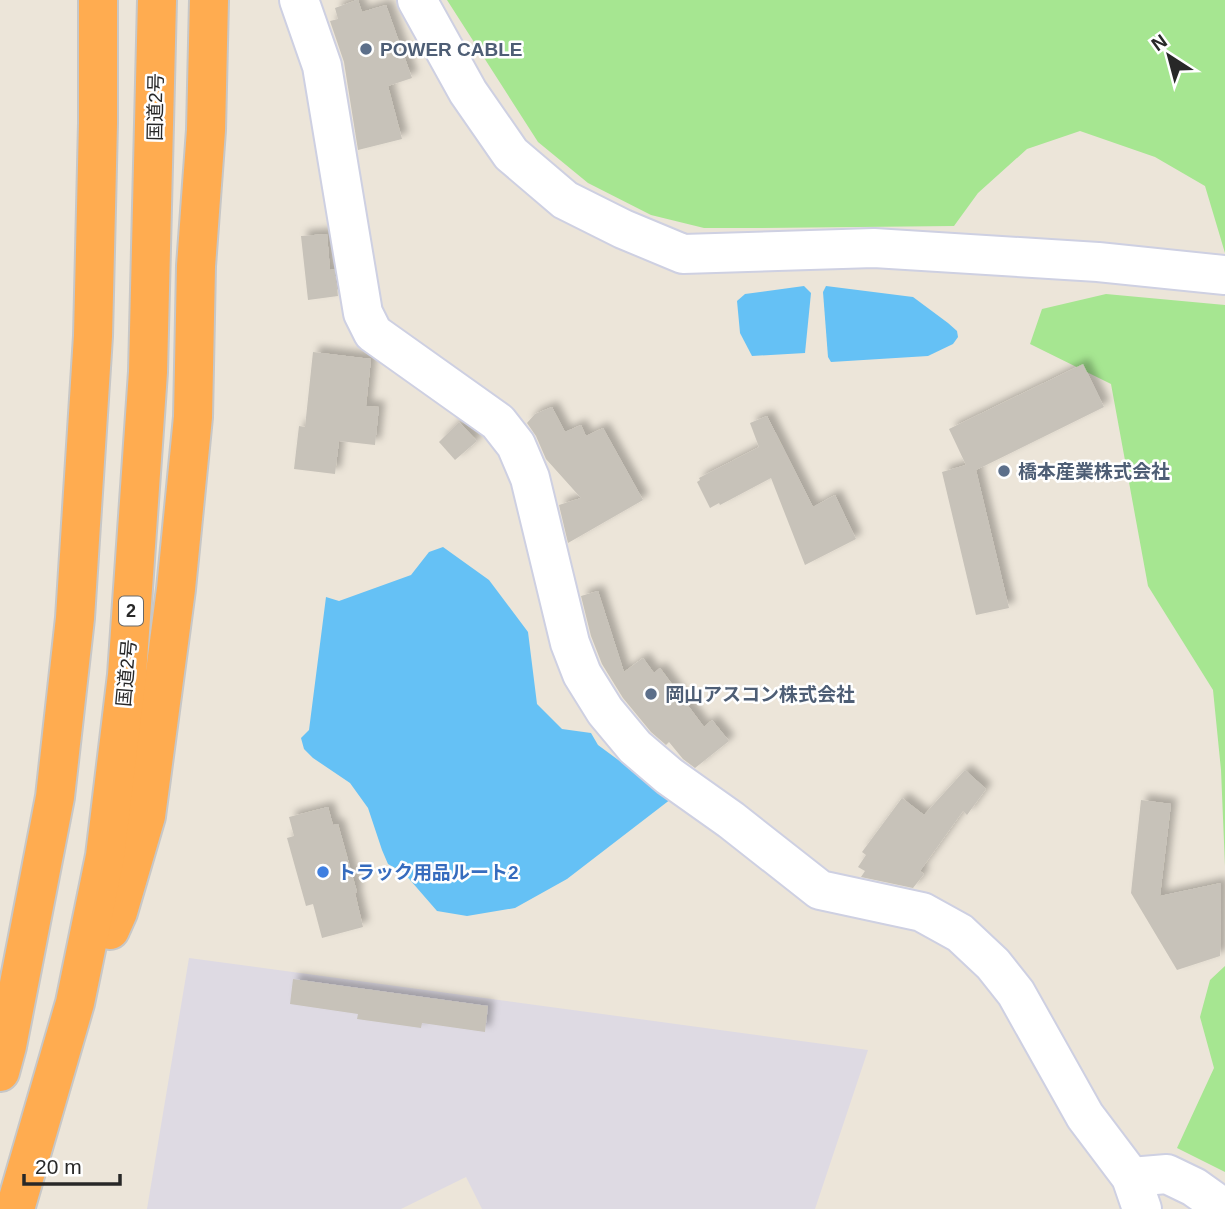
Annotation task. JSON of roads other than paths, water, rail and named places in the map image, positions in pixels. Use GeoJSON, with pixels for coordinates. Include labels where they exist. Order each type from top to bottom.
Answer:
{"type":"FeatureCollection","features":[{"type":"Feature","properties":{"kind":"highway"},"geometry":{"type":"LineString","coordinates":[[78,0],[98,124]]}},
{"type":"Feature","properties":{"kind":"highway"},"geometry":{"type":"LineString","coordinates":[[0,1072],[55,797],[75,618],[93,336],[98,0]]}},
{"type":"Feature","properties":{"kind":"highway","name":"国道2号"},"geometry":{"type":"LineString","coordinates":[[15,1209],[75,1003],[105,856],[127,676],[148,372],[158,0]]}},
{"type":"Feature","properties":{"kind":"highway"},"geometry":{"type":"LineString","coordinates":[[75,1003],[118,912],[146,816],[174,603],[193,417],[196,266],[206,130],[209,0]]}},
{"type":"Feature","properties":{"kind":"street"},"geometry":{"type":"LineString","coordinates":[[299,0],[322,66],[363,313],[373,333],[498,422],[516,445],[530,478],[570,643],[582,674],[605,711],[635,747],[669,776],[731,820],[820,890],[922,912],[960,933],[993,964],[1016,993],[1085,1116],[1137,1193],[1167,1174],[1194,1187],[1225,1209]]}},
{"type":"Feature","properties":{"kind":"street"},"geometry":{"type":"LineString","coordinates":[[417,0],[468,92],[511,153],[565,200],[623,229],[683,254],[874,248],[1098,261],[1225,275]]}},
{"type":"Feature","properties":{"kind":"water"},"geometry":{"type":"Polygon","coordinates":[[[804,286],[811,293],[805,353],[752,356],[740,333],[737,301],[745,294],[804,286]]]}},
{"type":"Feature","properties":{"kind":"water"},"geometry":{"type":"Polygon","coordinates":[[[826,286],[913,297],[957,331],[958,337],[953,344],[928,356],[831,362],[828,357],[823,292],[826,286]]]}},
{"type":"Feature","properties":{"kind":"water"},"geometry":{"type":"Polygon","coordinates":[[[443,547],[489,580],[528,632],[537,704],[562,729],[591,733],[598,745],[671,799],[567,879],[515,908],[467,916],[437,911],[404,873],[388,864],[368,808],[350,783],[304,749],[301,738],[309,730],[326,597],[339,601],[411,575],[429,552],[443,547]]]}},
{"type":"Feature","properties":{"kind":"place","name":"POWER CABLE"},"geometry":{"type":"Point","coordinates":[366,49]}},
{"type":"Feature","properties":{"kind":"place","name":"橋本産業株式会社"},"geometry":{"type":"Point","coordinates":[1004,471]}},
{"type":"Feature","properties":{"kind":"place","name":"岡山アスコン株式会社"},"geometry":{"type":"Point","coordinates":[651,694]}},
{"type":"Feature","properties":{"kind":"place","name":"トラック用品ルート2"},"geometry":{"type":"Point","coordinates":[323,872]}}]}
